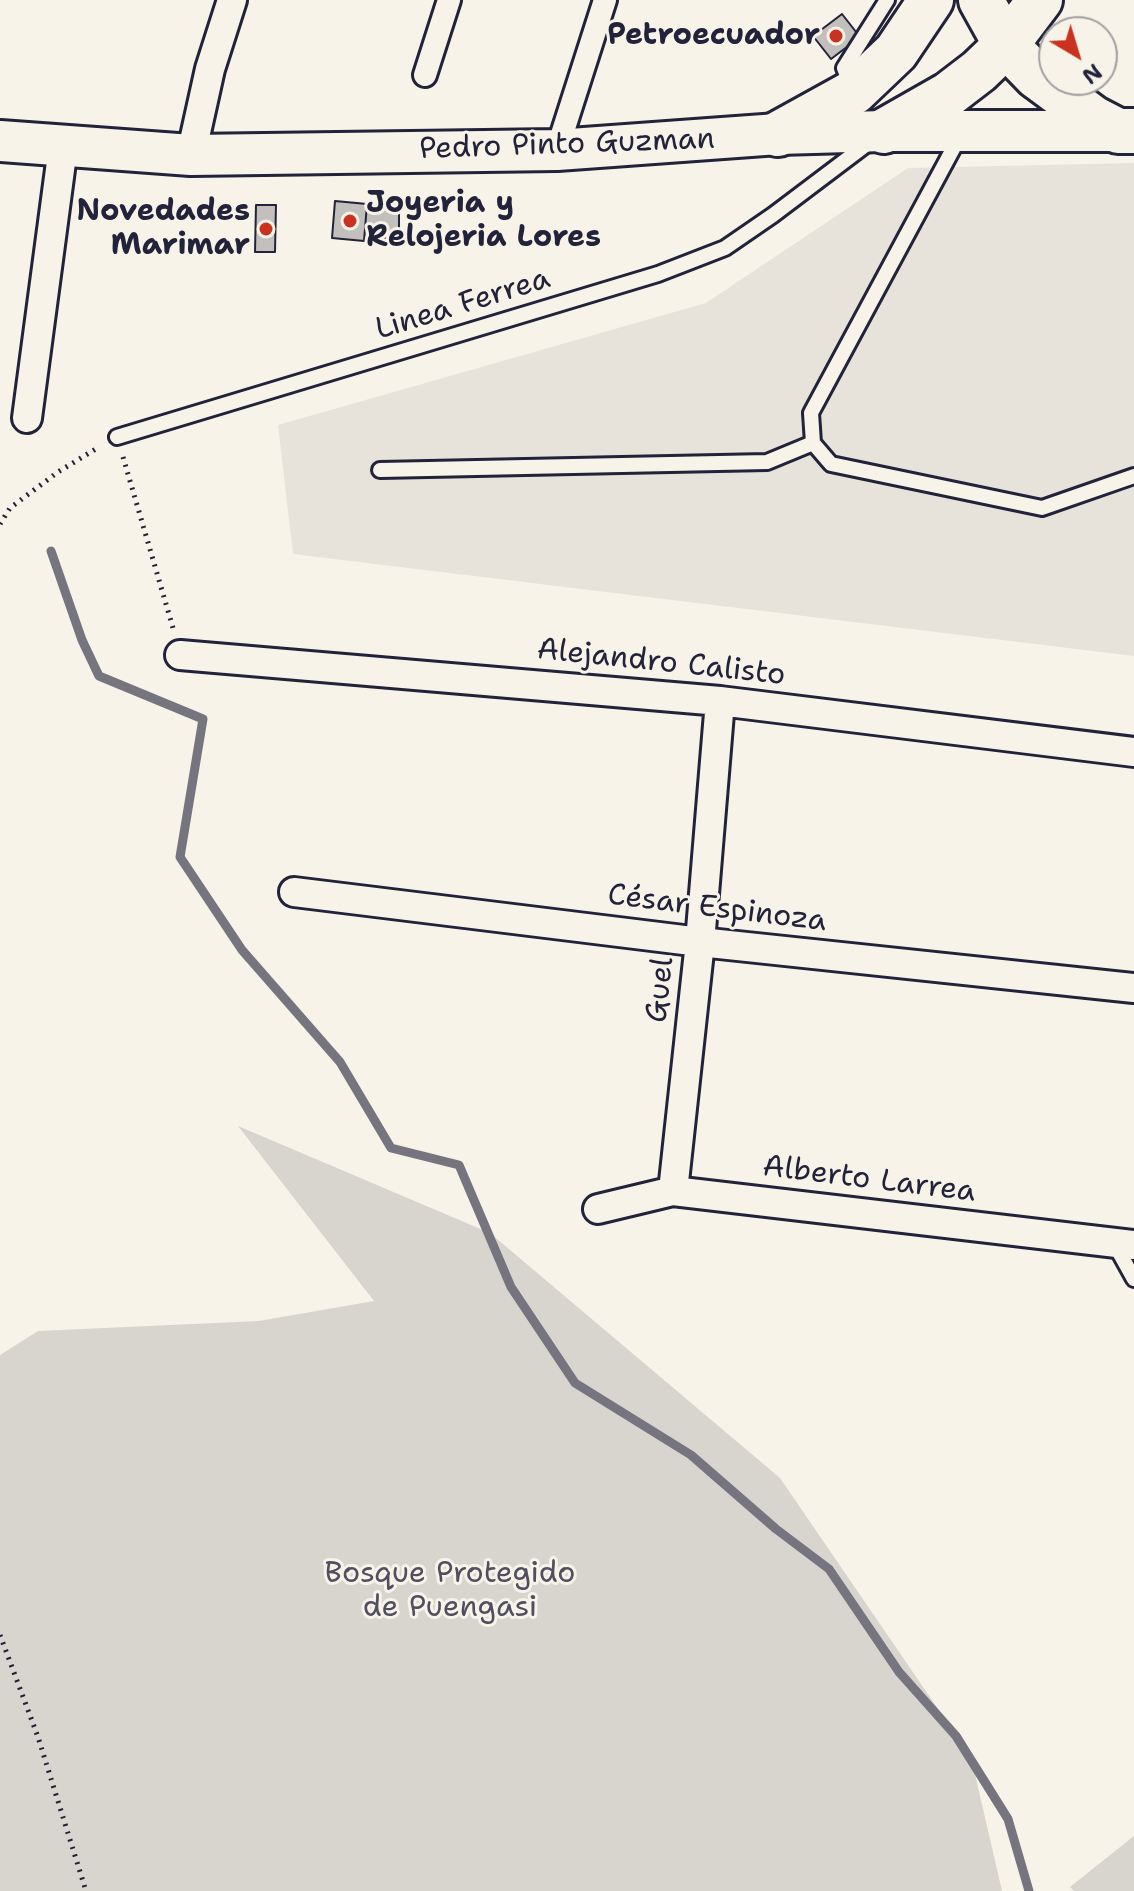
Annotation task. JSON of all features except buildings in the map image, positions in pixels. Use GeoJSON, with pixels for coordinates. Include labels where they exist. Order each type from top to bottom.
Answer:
{"type":"FeatureCollection","features":[{"type":"Feature","properties":{"kind":"main road"},"geometry":{"type":"LineString","coordinates":[[778,134],[854,92],[896,52],[931,0]]}},
{"type":"Feature","properties":{"kind":"main road"},"geometry":{"type":"LineString","coordinates":[[981,0],[1006,45],[1038,77]]}},
{"type":"Feature","properties":{"kind":"main road"},"geometry":{"type":"LineString","coordinates":[[884,131],[949,94],[1006,45],[1040,0]]}},
{"type":"Feature","properties":{"kind":"main road"},"geometry":{"type":"LineString","coordinates":[[1073,96],[1093,118],[1126,131]]}},
{"type":"Feature","properties":{"kind":"main road","name":"Pedro Pinto Guzman"},"geometry":{"type":"LineString","coordinates":[[0,141],[191,155],[557,150],[778,134],[884,131],[1126,131]]}},
{"type":"Feature","properties":{"kind":"street"},"geometry":{"type":"LineString","coordinates":[[191,155],[210,69],[232,0]]}},
{"type":"Feature","properties":{"kind":"street"},"geometry":{"type":"LineString","coordinates":[[425,75],[449,0]]}},
{"type":"Feature","properties":{"kind":"street"},"geometry":{"type":"LineString","coordinates":[[557,150],[605,0]]}},
{"type":"Feature","properties":{"kind":"street"},"geometry":{"type":"LineString","coordinates":[[27,418],[63,147]]}},
{"type":"Feature","properties":{"kind":"street","name":"Alejandro Calisto"},"geometry":{"type":"LineString","coordinates":[[180,655],[720,701],[1134,752]]}},
{"type":"Feature","properties":{"kind":"street","name":"Guel"},"geometry":{"type":"LineString","coordinates":[[673,1191],[700,942],[720,701]]}},
{"type":"Feature","properties":{"kind":"street","name":"César Espinoza"},"geometry":{"type":"LineString","coordinates":[[294,892],[700,942],[1134,988]]}},
{"type":"Feature","properties":{"kind":"street","name":"Alberto Larrea"},"geometry":{"type":"LineString","coordinates":[[598,1209],[673,1191],[1124,1244]]}},
{"type":"Feature","properties":{"kind":"lane"},"geometry":{"type":"LineString","coordinates":[[854,92],[844,68],[887,0]]}},
{"type":"Feature","properties":{"kind":"lane"},"geometry":{"type":"LineString","coordinates":[[963,130],[811,413],[813,443],[831,464],[1042,508],[1134,476]]}},
{"type":"Feature","properties":{"kind":"lane","name":"Linea Ferrea"},"geometry":{"type":"LineString","coordinates":[[117,437],[658,274],[725,248],[884,131]]}},
{"type":"Feature","properties":{"kind":"lane"},"geometry":{"type":"LineString","coordinates":[[380,470],[767,462],[813,443]]}},
{"type":"Feature","properties":{"kind":"lane"},"geometry":{"type":"LineString","coordinates":[[1124,1244],[1134,1279]]}},
{"type":"Feature","properties":{"kind":"path"},"geometry":{"type":"LineString","coordinates":[[0,524],[10,508],[58,472],[117,437],[180,655]]}},
{"type":"Feature","properties":{"kind":"path"},"geometry":{"type":"LineString","coordinates":[[0,1635],[38,1737],[86,1891]]}},
{"type":"Feature","properties":{"kind":"shaded area"},"geometry":{"type":"Polygon","coordinates":[[[1134,163],[1134,656],[293,554],[278,425],[706,303],[908,168],[1134,163]]]}},
{"type":"Feature","properties":{"kind":"green space","name":"Bosque Protegido de Puengasi"},"geometry":{"type":"Polygon","coordinates":[[[238,1126],[490,1233],[780,1478],[971,1757],[1002,1891],[0,1891],[0,1355],[38,1331],[259,1321],[374,1301],[238,1126]]]}},
{"type":"Feature","properties":{"kind":"green space"},"geometry":{"type":"Polygon","coordinates":[[[1134,1836],[1134,1891],[1074,1891],[1070,1887],[1134,1836]]]}},
{"type":"Feature","properties":{"kind":"waterway"},"geometry":{"type":"LineString","coordinates":[[51,551],[82,640],[99,676],[203,719],[180,857],[242,950],[340,1062],[391,1148],[459,1165],[511,1287],[575,1383],[691,1455],[776,1529],[829,1569],[899,1672],[956,1736],[1008,1819],[1029,1891]]}},
{"type":"Feature","properties":{"kind":"place","name":"Petroecuador"},"geometry":{"type":"Point","coordinates":[836,36]}},
{"type":"Feature","properties":{"kind":"place","name":"Joyeria y Relojeria Lores"},"geometry":{"type":"Point","coordinates":[350,221]}},
{"type":"Feature","properties":{"kind":"place","name":"Novedades Marimar"},"geometry":{"type":"Point","coordinates":[266,229]}}]}
